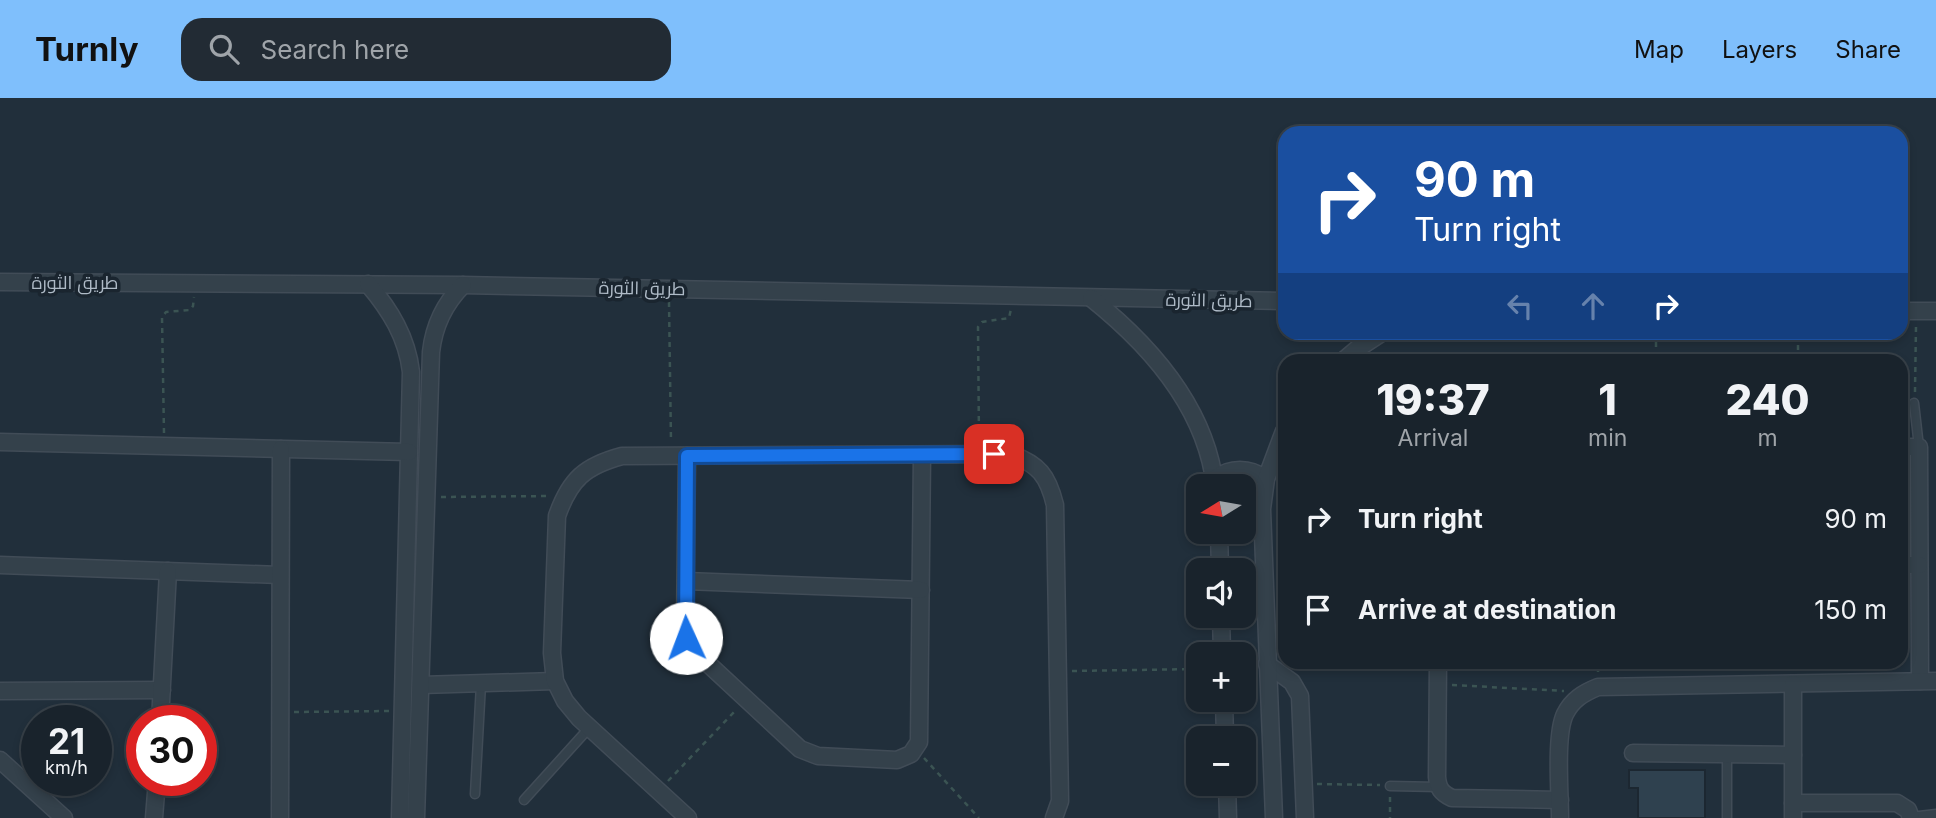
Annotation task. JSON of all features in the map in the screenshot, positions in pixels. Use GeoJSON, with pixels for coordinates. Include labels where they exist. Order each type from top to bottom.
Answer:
{"type":"FeatureCollection","features":[{"type":"Feature","properties":{"kind":"street","name":"طريق الثورة"},"geometry":{"type":"LineString","coordinates":[[0,282],[669,288],[1278,301]]}},
{"type":"Feature","properties":{"kind":"street"},"geometry":{"type":"LineString","coordinates":[[368,284],[399,328],[406,344],[411,372],[407,544],[421,685],[408,812]]}},
{"type":"Feature","properties":{"kind":"street"},"geometry":{"type":"LineString","coordinates":[[408,812],[403,711],[424,545],[429,372],[435,328],[447,304],[463,285]]}},
{"type":"Feature","properties":{"kind":"street"},"geometry":{"type":"LineString","coordinates":[[1091,298],[1124,324],[1180,393],[1206,446],[1213,474]]}},
{"type":"Feature","properties":{"kind":"street"},"geometry":{"type":"LineString","coordinates":[[1908,311],[1936,311]]}},
{"type":"Feature","properties":{"kind":"street"},"geometry":{"type":"LineString","coordinates":[[1351,354],[1371,340]]}},
{"type":"Feature","properties":{"kind":"street"},"geometry":{"type":"LineString","coordinates":[[411,372],[429,372]]}},
{"type":"Feature","properties":{"kind":"street"},"geometry":{"type":"LineString","coordinates":[[0,442],[409,452]]}},
{"type":"Feature","properties":{"kind":"street"},"geometry":{"type":"LineString","coordinates":[[1274,818],[1262,509],[1266,479],[1278,447]]}},
{"type":"Feature","properties":{"kind":"street"},"geometry":{"type":"LineString","coordinates":[[1560,818],[1561,732],[1564,716],[1573,702],[1598,687],[1928,681],[1919,565],[1919,447],[1908,447]]}},
{"type":"Feature","properties":{"kind":"street"},"geometry":{"type":"LineString","coordinates":[[280,818],[281,449]]}},
{"type":"Feature","properties":{"kind":"street"},"geometry":{"type":"LineString","coordinates":[[688,818],[590,727],[565,701],[555,681],[552,653],[557,516],[563,496],[580,476],[601,461],[622,456],[1010,454],[1028,460],[1042,472],[1051,488],[1055,505],[1060,801],[1054,818]]}},
{"type":"Feature","properties":{"kind":"street"},"geometry":{"type":"LineString","coordinates":[[679,456],[686,581],[685,629],[690,647],[745,701],[792,743],[809,754],[897,760],[911,754],[919,742],[922,455]]}},
{"type":"Feature","properties":{"kind":"street"},"geometry":{"type":"LineString","coordinates":[[1225,474],[1228,471],[1244,470],[1254,474]]}},
{"type":"Feature","properties":{"kind":"street"},"geometry":{"type":"LineString","coordinates":[[1256,475],[1266,479]]}},
{"type":"Feature","properties":{"kind":"street"},"geometry":{"type":"LineString","coordinates":[[407,544],[424,545]]}},
{"type":"Feature","properties":{"kind":"street"},"geometry":{"type":"LineString","coordinates":[[0,565],[281,575]]}},
{"type":"Feature","properties":{"kind":"street"},"geometry":{"type":"LineString","coordinates":[[1908,565],[1919,565]]}},
{"type":"Feature","properties":{"kind":"street"},"geometry":{"type":"LineString","coordinates":[[161,705],[168,571]]}},
{"type":"Feature","properties":{"kind":"street"},"geometry":{"type":"LineString","coordinates":[[686,581],[921,590]]}},
{"type":"Feature","properties":{"kind":"street"},"geometry":{"type":"LineString","coordinates":[[1268,664],[1293,681],[1300,696],[1306,818]]}},
{"type":"Feature","properties":{"kind":"street"},"geometry":{"type":"LineString","coordinates":[[1438,669],[1438,787],[1443,794],[1452,798],[1560,800]]}},
{"type":"Feature","properties":{"kind":"street"},"geometry":{"type":"LineString","coordinates":[[421,685],[555,681]]}},
{"type":"Feature","properties":{"kind":"street"},"geometry":{"type":"LineString","coordinates":[[1793,684],[1793,810],[1897,803],[1908,810],[1911,818]]}},
{"type":"Feature","properties":{"kind":"street"},"geometry":{"type":"LineString","coordinates":[[0,691],[162,691]]}},
{"type":"Feature","properties":{"kind":"street"},"geometry":{"type":"LineString","coordinates":[[1633,753],[1793,755]]}},
{"type":"Feature","properties":{"kind":"street"},"geometry":{"type":"LineString","coordinates":[[0,761],[64,818]]}},
{"type":"Feature","properties":{"kind":"street"},"geometry":{"type":"LineString","coordinates":[[155,818],[156,796]]}},
{"type":"Feature","properties":{"kind":"street"},"geometry":{"type":"LineString","coordinates":[[1227,796],[1228,818]]}},
{"type":"Feature","properties":{"kind":"lane"},"geometry":{"type":"LineString","coordinates":[[1914,403],[1919,447]]}},
{"type":"Feature","properties":{"kind":"lane"},"geometry":{"type":"LineString","coordinates":[[475,794],[481,684]]}},
{"type":"Feature","properties":{"kind":"lane"},"geometry":{"type":"LineString","coordinates":[[524,800],[590,727]]}},
{"type":"Feature","properties":{"kind":"lane"},"geometry":{"type":"LineString","coordinates":[[1727,754],[1727,818]]}},
{"type":"Feature","properties":{"kind":"lane"},"geometry":{"type":"LineString","coordinates":[[1390,786],[1438,787]]}},
{"type":"Feature","properties":{"kind":"lane"},"geometry":{"type":"LineString","coordinates":[[1911,818],[1936,814]]}},
{"type":"Feature","properties":{"kind":"path"},"geometry":{"type":"LineString","coordinates":[[164,447],[162,317],[166,312],[192,309],[194,282]]}},
{"type":"Feature","properties":{"kind":"path"},"geometry":{"type":"LineString","coordinates":[[669,288],[679,456]]}},
{"type":"Feature","properties":{"kind":"path"},"geometry":{"type":"LineString","coordinates":[[979,454],[978,327],[982,322],[1009,318],[1011,295]]}},
{"type":"Feature","properties":{"kind":"path"},"geometry":{"type":"LineString","coordinates":[[1908,311],[1914,403]]}},
{"type":"Feature","properties":{"kind":"path"},"geometry":{"type":"LineString","coordinates":[[426,497],[563,496]]}},
{"type":"Feature","properties":{"kind":"path"},"geometry":{"type":"LineString","coordinates":[[1058,671],[1186,669]]}},
{"type":"Feature","properties":{"kind":"path"},"geometry":{"type":"LineString","coordinates":[[1438,685],[1586,692]]}},
{"type":"Feature","properties":{"kind":"path"},"geometry":{"type":"LineString","coordinates":[[659,791],[745,701]]}},
{"type":"Feature","properties":{"kind":"path"},"geometry":{"type":"LineString","coordinates":[[280,712],[403,711]]}},
{"type":"Feature","properties":{"kind":"path"},"geometry":{"type":"LineString","coordinates":[[1256,734],[1270,733]]}},
{"type":"Feature","properties":{"kind":"path"},"geometry":{"type":"LineString","coordinates":[[916,749],[979,818]]}},
{"type":"Feature","properties":{"kind":"path"},"geometry":{"type":"LineString","coordinates":[[1304,784],[1390,786],[1390,818]]}},
{"type":"Feature","properties":{"kind":"building"},"geometry":{"type":"Polygon","coordinates":[[[1629,770],[1705,770],[1705,818],[1638,818],[1638,788],[1629,788],[1629,770]]]}},
{"type":"Feature","properties":{"kind":"route"},"geometry":{"type":"LineString","coordinates":[[686,638],[687,456],[994,454]]}}]}
